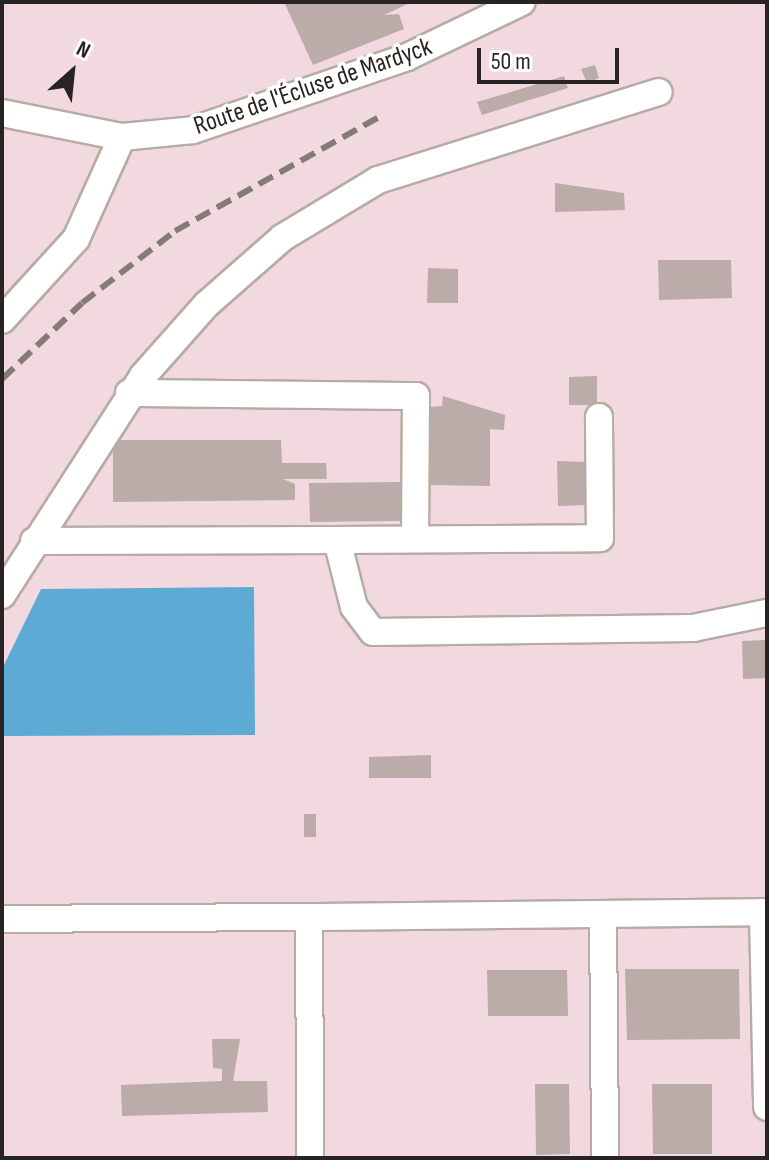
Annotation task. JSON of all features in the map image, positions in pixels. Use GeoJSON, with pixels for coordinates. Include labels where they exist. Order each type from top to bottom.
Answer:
{"type":"FeatureCollection","features":[{"type":"Feature","properties":{"kind":"street","name":"Route de l'Écluse de Mardyck"},"geometry":{"type":"LineString","coordinates":[[2,113],[122,137],[175,134],[252,113],[429,48],[522,2]]}},
{"type":"Feature","properties":{"kind":"street"},"geometry":{"type":"LineString","coordinates":[[2,595],[129,393],[207,304],[325,208],[392,175],[659,92]]}},
{"type":"Feature","properties":{"kind":"street"},"geometry":{"type":"LineString","coordinates":[[2,320],[76,239],[122,137]]}},
{"type":"Feature","properties":{"kind":"street"},"geometry":{"type":"LineString","coordinates":[[129,393],[416,396],[415,539]]}},
{"type":"Feature","properties":{"kind":"street"},"geometry":{"type":"LineString","coordinates":[[34,541],[600,538],[599,417]]}},
{"type":"Feature","properties":{"kind":"street"},"geometry":{"type":"LineString","coordinates":[[337,540],[354,607],[373,632],[693,628],[767,613]]}},
{"type":"Feature","properties":{"kind":"street"},"geometry":{"type":"LineString","coordinates":[[2,919],[765,912],[767,1107]]}},
{"type":"Feature","properties":{"kind":"street"},"geometry":{"type":"LineString","coordinates":[[603,914],[605,1158]]}},
{"type":"Feature","properties":{"kind":"street"},"geometry":{"type":"LineString","coordinates":[[309,917],[310,1158]]}},
{"type":"Feature","properties":{"kind":"shaded area"},"geometry":{"type":"Polygon","coordinates":[[[2,2],[767,2],[767,1158],[2,1158],[2,2]]]}},
{"type":"Feature","properties":{"kind":"water"},"geometry":{"type":"Polygon","coordinates":[[[254,587],[255,735],[2,736],[2,669],[41,589],[254,587]]]}},
{"type":"Feature","properties":{"kind":"building"},"geometry":{"type":"Polygon","coordinates":[[[284,2],[412,2],[384,15],[399,14],[404,29],[313,65],[284,2]]]}},
{"type":"Feature","properties":{"kind":"building"},"geometry":{"type":"Polygon","coordinates":[[[595,65],[599,78],[587,83],[581,69],[595,65]]]}},
{"type":"Feature","properties":{"kind":"building"},"geometry":{"type":"Polygon","coordinates":[[[564,76],[568,88],[482,115],[477,102],[564,76]]]}},
{"type":"Feature","properties":{"kind":"building"},"geometry":{"type":"Polygon","coordinates":[[[555,183],[624,193],[625,210],[555,212],[555,183]]]}},
{"type":"Feature","properties":{"kind":"building"},"geometry":{"type":"Polygon","coordinates":[[[658,260],[731,260],[732,298],[659,300],[658,260]]]}},
{"type":"Feature","properties":{"kind":"building"},"geometry":{"type":"Polygon","coordinates":[[[428,268],[458,269],[458,303],[427,303],[428,268]]]}},
{"type":"Feature","properties":{"kind":"building"},"geometry":{"type":"Polygon","coordinates":[[[597,376],[597,405],[569,405],[569,377],[597,376]]]}},
{"type":"Feature","properties":{"kind":"building"},"geometry":{"type":"Polygon","coordinates":[[[443,396],[505,415],[504,430],[490,429],[490,486],[431,485],[430,407],[442,406],[443,396]]]}},
{"type":"Feature","properties":{"kind":"building"},"geometry":{"type":"Polygon","coordinates":[[[113,440],[281,440],[282,463],[326,463],[327,479],[283,479],[295,484],[295,500],[113,502],[113,440]]]}},
{"type":"Feature","properties":{"kind":"building"},"geometry":{"type":"Polygon","coordinates":[[[557,461],[586,462],[587,505],[558,506],[557,461]]]}},
{"type":"Feature","properties":{"kind":"building"},"geometry":{"type":"Polygon","coordinates":[[[400,482],[400,521],[310,522],[309,483],[400,482]]]}},
{"type":"Feature","properties":{"kind":"building"},"geometry":{"type":"Polygon","coordinates":[[[767,640],[767,678],[743,679],[742,641],[767,640]]]}},
{"type":"Feature","properties":{"kind":"building"},"geometry":{"type":"Polygon","coordinates":[[[431,755],[431,778],[369,778],[369,757],[431,755]]]}},
{"type":"Feature","properties":{"kind":"building"},"geometry":{"type":"Polygon","coordinates":[[[304,814],[316,814],[316,837],[304,837],[304,814]]]}},
{"type":"Feature","properties":{"kind":"building"},"geometry":{"type":"Polygon","coordinates":[[[625,969],[739,969],[740,1039],[627,1040],[625,969]]]}},
{"type":"Feature","properties":{"kind":"building"},"geometry":{"type":"Polygon","coordinates":[[[487,970],[567,970],[568,1016],[488,1016],[487,970]]]}},
{"type":"Feature","properties":{"kind":"building"},"geometry":{"type":"Polygon","coordinates":[[[212,1039],[240,1039],[233,1081],[267,1081],[268,1112],[122,1116],[121,1085],[222,1081],[222,1069],[213,1068],[212,1039]]]}},
{"type":"Feature","properties":{"kind":"building"},"geometry":{"type":"Polygon","coordinates":[[[535,1084],[569,1084],[570,1154],[536,1155],[535,1084]]]}},
{"type":"Feature","properties":{"kind":"building"},"geometry":{"type":"Polygon","coordinates":[[[652,1084],[712,1084],[712,1154],[653,1154],[652,1084]]]}},
{"type":"Feature","properties":{"kind":"railway"},"geometry":{"type":"LineString","coordinates":[[2,379],[82,303],[175,231],[379,117]]}}]}
